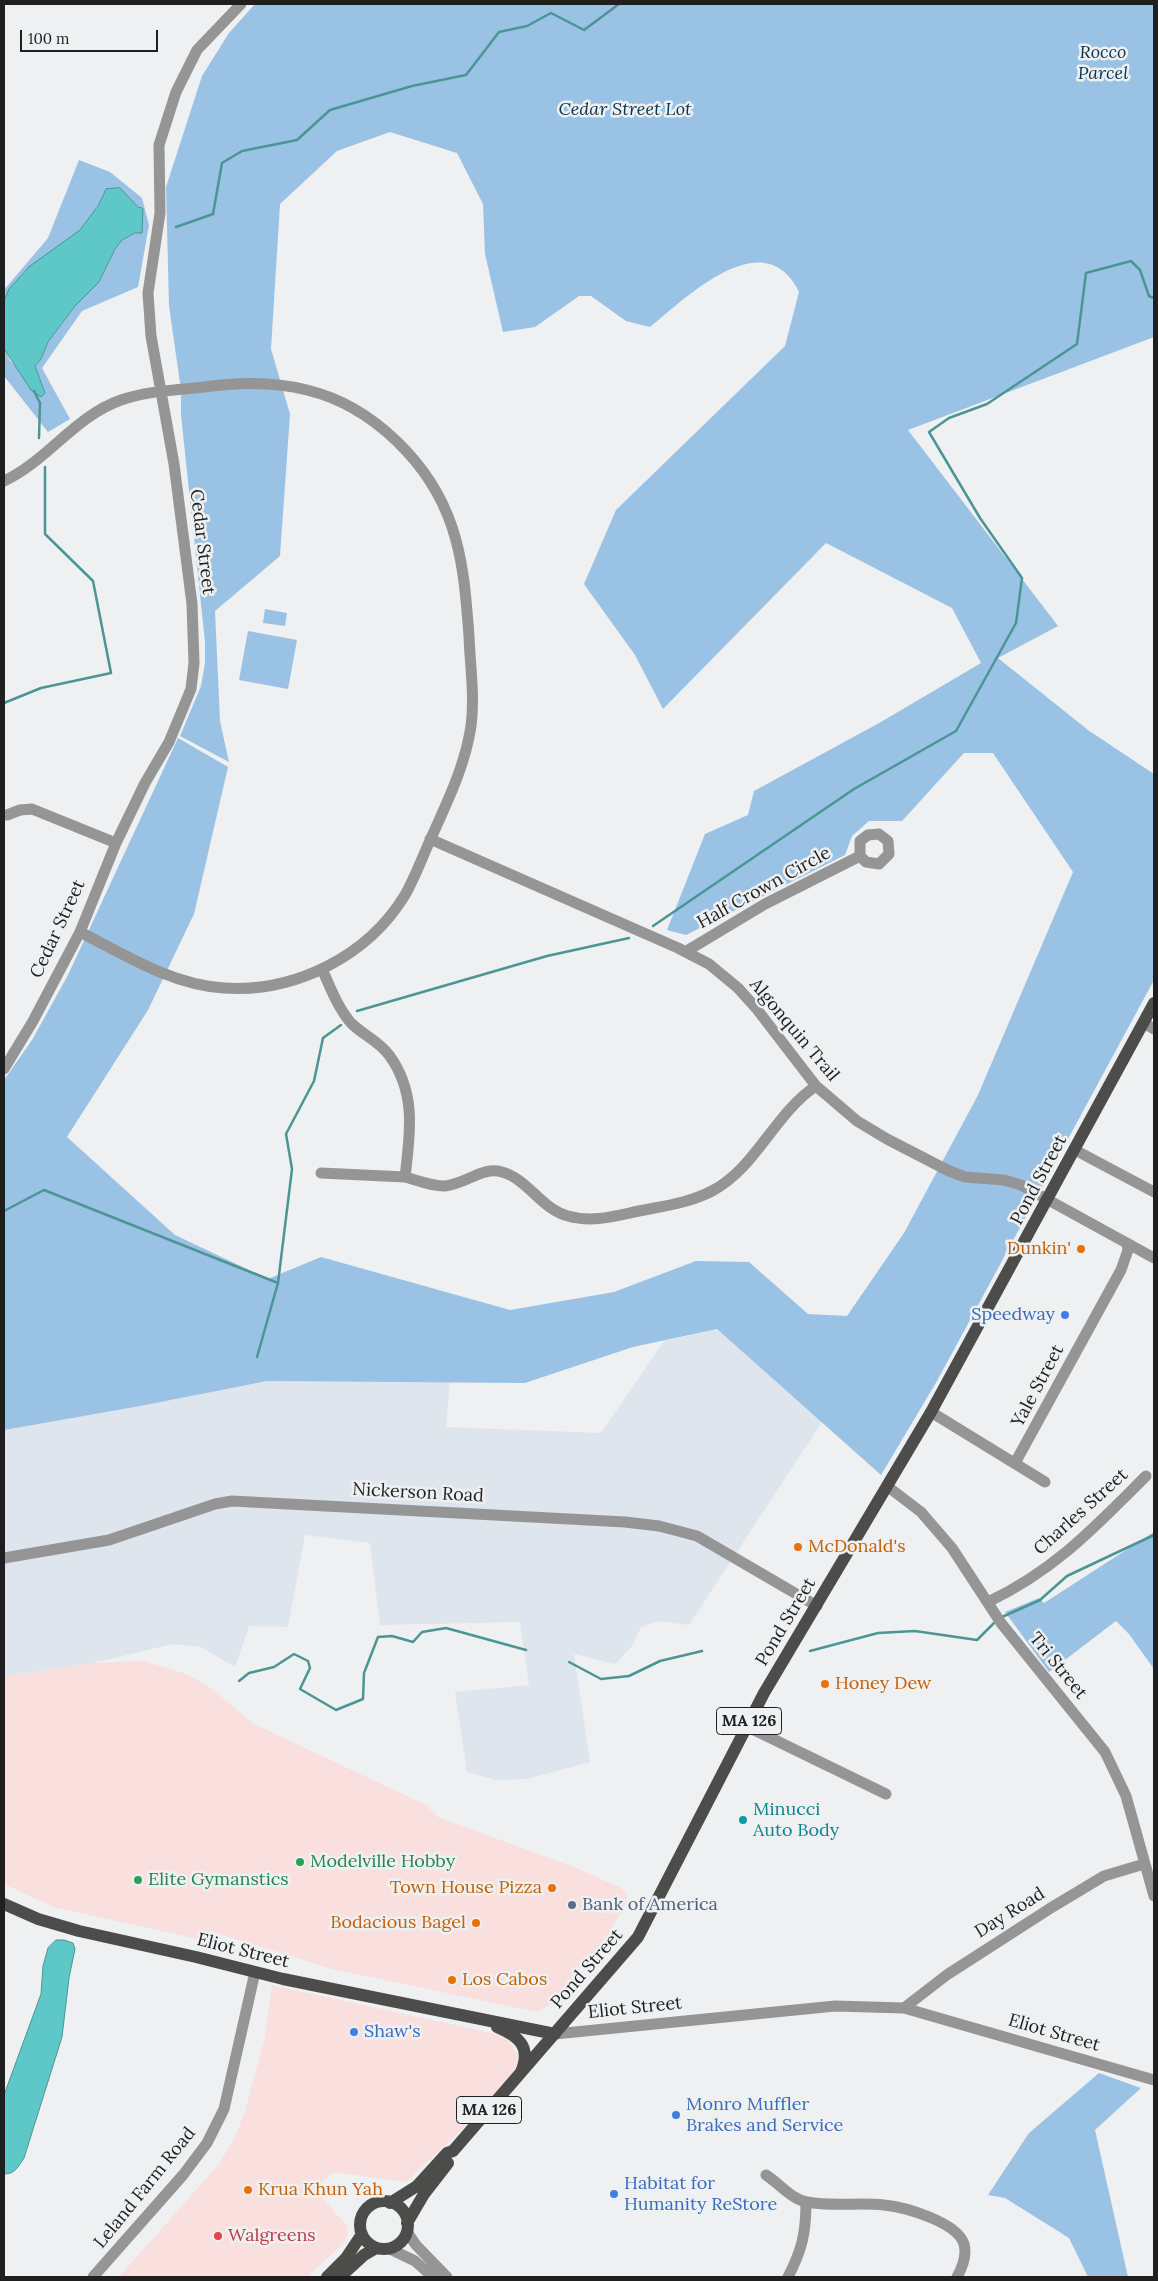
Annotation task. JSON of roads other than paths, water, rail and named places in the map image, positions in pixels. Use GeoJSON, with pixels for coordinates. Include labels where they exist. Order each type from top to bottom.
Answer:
{"type":"FeatureCollection","features":[{"type":"Feature","properties":{"kind":"main road","name":"Pond Street"},"geometry":{"type":"LineString","coordinates":[[407,2227],[424,2194],[451,2159],[453,2151],[638,1937],[746,1726],[931,1412],[1075,1150],[1149,1026],[1154,1003]]}},
{"type":"Feature","properties":{"kind":"main road","name":"Eliot Street"},"geometry":{"type":"LineString","coordinates":[[4,1904],[38,1919],[79,1931],[196,1956],[255,1972],[555,2034]]}},
{"type":"Feature","properties":{"kind":"main road"},"geometry":{"type":"LineString","coordinates":[[485,2019],[511,2033],[521,2041],[525,2056],[520,2074]]}},
{"type":"Feature","properties":{"kind":"main road","name":"Pond Street"},"geometry":{"type":"LineString","coordinates":[[390,2203],[417,2186],[447,2153],[453,2151]]}},
{"type":"Feature","properties":{"kind":"main road","name":"MA 126"},"geometry":{"type":"LineString","coordinates":[[327,2277],[346,2258],[362,2234],[360,2226],[364,2212],[376,2203],[390,2203]]}},
{"type":"Feature","properties":{"kind":"main road"},"geometry":{"type":"LineString","coordinates":[[390,2203],[402,2210],[407,2227]]}},
{"type":"Feature","properties":{"kind":"main road","name":"MA 126"},"geometry":{"type":"LineString","coordinates":[[390,2248],[399,2243],[407,2227]]}},
{"type":"Feature","properties":{"kind":"main road"},"geometry":{"type":"LineString","coordinates":[[362,2234],[368,2243],[376,2248]]}},
{"type":"Feature","properties":{"kind":"main road"},"geometry":{"type":"LineString","coordinates":[[340,2277],[364,2255],[376,2248],[390,2248]]}},
{"type":"Feature","properties":{"kind":"street","name":"Cedar Street"},"geometry":{"type":"LineString","coordinates":[[4,1069],[33,1022],[80,932],[116,843],[145,783],[169,742],[185,707],[193,676],[192,604],[174,464],[151,336],[148,293],[160,213],[159,145],[176,92],[197,50],[241,4]]}},
{"type":"Feature","properties":{"kind":"street"},"geometry":{"type":"LineString","coordinates":[[4,481],[34,462],[102,409],[121,400],[162,392],[250,382],[309,390],[340,403],[376,425],[410,455],[432,482],[451,524],[462,562],[472,690],[471,723],[462,764],[404,897],[377,931],[359,947],[322,969],[277,985],[261,988],[205,986],[172,976],[80,932]]}},
{"type":"Feature","properties":{"kind":"street"},"geometry":{"type":"LineString","coordinates":[[7,815],[20,810],[32,809],[116,843]]}},
{"type":"Feature","properties":{"kind":"street","name":"Algonquin Trail"},"geometry":{"type":"LineString","coordinates":[[430,839],[709,964],[738,988],[756,1008],[816,1086],[845,1112],[872,1130],[949,1171],[965,1177],[1004,1180],[1022,1185],[1154,1258]]}},
{"type":"Feature","properties":{"kind":"street","name":"Half Crown Circle"},"geometry":{"type":"LineString","coordinates":[[685,952],[765,904],[860,856]]}},
{"type":"Feature","properties":{"kind":"street"},"geometry":{"type":"LineString","coordinates":[[322,969],[338,1003],[350,1022],[382,1047],[399,1072],[411,1120],[404,1177]]}},
{"type":"Feature","properties":{"kind":"street"},"geometry":{"type":"LineString","coordinates":[[321,1173],[404,1177],[444,1186],[465,1182],[486,1170],[499,1171],[514,1177],[555,1211],[579,1219],[602,1218],[686,1201],[713,1190],[738,1172],[797,1100],[816,1086]]}},
{"type":"Feature","properties":{"kind":"street"},"geometry":{"type":"LineString","coordinates":[[1075,1150],[1154,1192]]}},
{"type":"Feature","properties":{"kind":"street","name":"Yale Street"},"geometry":{"type":"LineString","coordinates":[[1015,1463],[1120,1270],[1128,1250],[1127,1243]]}},
{"type":"Feature","properties":{"kind":"street"},"geometry":{"type":"LineString","coordinates":[[931,1412],[1045,1482]]}},
{"type":"Feature","properties":{"kind":"street","name":"Charles Street"},"geometry":{"type":"LineString","coordinates":[[988,1602],[1017,1588],[1063,1556],[1146,1476]]}},
{"type":"Feature","properties":{"kind":"street","name":"Tri Street"},"geometry":{"type":"LineString","coordinates":[[887,1486],[911,1503],[952,1548],[999,1619],[1112,1764],[1126,1796],[1154,1896]]}},
{"type":"Feature","properties":{"kind":"street","name":"Nickerson Road"},"geometry":{"type":"LineString","coordinates":[[4,1558],[109,1540],[207,1506],[232,1501],[605,1521],[659,1526],[698,1536],[816,1606]]}},
{"type":"Feature","properties":{"kind":"street"},"geometry":{"type":"LineString","coordinates":[[746,1726],[886,1794]]}},
{"type":"Feature","properties":{"kind":"street","name":"Day Road"},"geometry":{"type":"LineString","coordinates":[[904,2008],[956,1968],[1049,1909],[1104,1876],[1144,1864]]}},
{"type":"Feature","properties":{"kind":"street","name":"Leland Farm Road"},"geometry":{"type":"LineString","coordinates":[[93,2277],[178,2181],[206,2143],[224,2109],[255,1972]]}},
{"type":"Feature","properties":{"kind":"street","name":"Eliot Street"},"geometry":{"type":"LineString","coordinates":[[555,2034],[835,2006],[904,2008],[1154,2076]]}},
{"type":"Feature","properties":{"kind":"street"},"geometry":{"type":"LineString","coordinates":[[766,2175],[790,2194],[806,2202],[839,2205],[883,2205],[922,2214],[956,2232],[963,2242],[966,2252],[962,2275]]}},
{"type":"Feature","properties":{"kind":"street"},"geometry":{"type":"LineString","coordinates":[[788,2277],[796,2262],[806,2230],[806,2202]]}},
{"type":"Feature","properties":{"kind":"street"},"geometry":{"type":"LineString","coordinates":[[407,2227],[431,2268]]}},
{"type":"Feature","properties":{"kind":"street"},"geometry":{"type":"LineString","coordinates":[[390,2248],[447,2277]]}},
{"type":"Feature","properties":{"kind":"waterway"},"geometry":{"type":"LineString","coordinates":[[176,227],[213,214],[222,163],[242,151],[297,140],[330,110],[412,86],[466,75],[499,32],[527,26],[551,13],[584,30],[619,4]]}},
{"type":"Feature","properties":{"kind":"waterway"},"geometry":{"type":"LineString","coordinates":[[653,926],[854,789],[956,731],[1016,623],[1022,578],[980,518],[929,432],[949,418],[987,404],[1077,344],[1086,273],[1131,261],[1140,270],[1149,296],[1154,298]]}},
{"type":"Feature","properties":{"kind":"waterway"},"geometry":{"type":"LineString","coordinates":[[34,391],[40,403],[39,438]]}},
{"type":"Feature","properties":{"kind":"waterway"},"geometry":{"type":"LineString","coordinates":[[4,703],[41,688],[111,673],[93,581],[45,534],[45,467]]}},
{"type":"Feature","properties":{"kind":"waterway"},"geometry":{"type":"LineString","coordinates":[[357,1011],[547,956],[629,938]]}},
{"type":"Feature","properties":{"kind":"waterway"},"geometry":{"type":"LineString","coordinates":[[257,1357],[278,1283],[292,1169],[286,1134],[314,1081],[323,1038],[341,1025]]}},
{"type":"Feature","properties":{"kind":"waterway"},"geometry":{"type":"LineString","coordinates":[[4,1211],[44,1190],[278,1283]]}},
{"type":"Feature","properties":{"kind":"waterway"},"geometry":{"type":"LineString","coordinates":[[1002,1617],[1040,1600],[1067,1576],[1154,1535]]}},
{"type":"Feature","properties":{"kind":"waterway"},"geometry":{"type":"LineString","coordinates":[[810,1651],[878,1633],[915,1631],[977,1640],[995,1622]]}},
{"type":"Feature","properties":{"kind":"waterway"},"geometry":{"type":"LineString","coordinates":[[239,1681],[249,1673],[274,1667],[294,1654],[308,1661],[310,1668],[300,1689],[336,1710],[363,1699],[364,1673],[378,1637],[392,1636],[413,1642],[422,1632],[446,1628],[526,1650]]}},
{"type":"Feature","properties":{"kind":"waterway"},"geometry":{"type":"LineString","coordinates":[[569,1662],[601,1679],[629,1676],[660,1661],[702,1651]]}},
{"type":"Feature","properties":{"kind":"place","name":"Dunkin'"},"geometry":{"type":"Point","coordinates":[1081,1249]}},
{"type":"Feature","properties":{"kind":"place","name":"Speedway"},"geometry":{"type":"Point","coordinates":[1065,1315]}},
{"type":"Feature","properties":{"kind":"place","name":"McDonald's"},"geometry":{"type":"Point","coordinates":[798,1547]}},
{"type":"Feature","properties":{"kind":"place","name":"Honey Dew"},"geometry":{"type":"Point","coordinates":[825,1684]}},
{"type":"Feature","properties":{"kind":"place","name":"Minucci Auto Body"},"geometry":{"type":"Point","coordinates":[743,1820]}},
{"type":"Feature","properties":{"kind":"place","name":"Modelville Hobby"},"geometry":{"type":"Point","coordinates":[300,1862]}},
{"type":"Feature","properties":{"kind":"place","name":"Elite Gymanstics"},"geometry":{"type":"Point","coordinates":[138,1880]}},
{"type":"Feature","properties":{"kind":"place","name":"Town House Pizza"},"geometry":{"type":"Point","coordinates":[552,1888]}},
{"type":"Feature","properties":{"kind":"place","name":"Bank of America"},"geometry":{"type":"Point","coordinates":[572,1905]}},
{"type":"Feature","properties":{"kind":"place","name":"Bodacious Bagel"},"geometry":{"type":"Point","coordinates":[476,1923]}},
{"type":"Feature","properties":{"kind":"place","name":"Los Cabos"},"geometry":{"type":"Point","coordinates":[452,1980]}},
{"type":"Feature","properties":{"kind":"place","name":"Shaw's"},"geometry":{"type":"Point","coordinates":[354,2032]}},
{"type":"Feature","properties":{"kind":"place","name":"Monro Muffler Brakes and Service"},"geometry":{"type":"Point","coordinates":[676,2115]}},
{"type":"Feature","properties":{"kind":"place","name":"Krua Khun Yah"},"geometry":{"type":"Point","coordinates":[248,2190]}},
{"type":"Feature","properties":{"kind":"place","name":"Habitat for Humanity ReStore"},"geometry":{"type":"Point","coordinates":[614,2194]}},
{"type":"Feature","properties":{"kind":"place","name":"Walgreens"},"geometry":{"type":"Point","coordinates":[218,2236]}},
{"type":"Feature","properties":{"kind":"park label","name":"Rocco Parcel"},"geometry":{"type":"Point","coordinates":[1103,63]}},
{"type":"Feature","properties":{"kind":"park label","name":"Cedar Street Lot"},"geometry":{"type":"Point","coordinates":[625,110]}}]}
